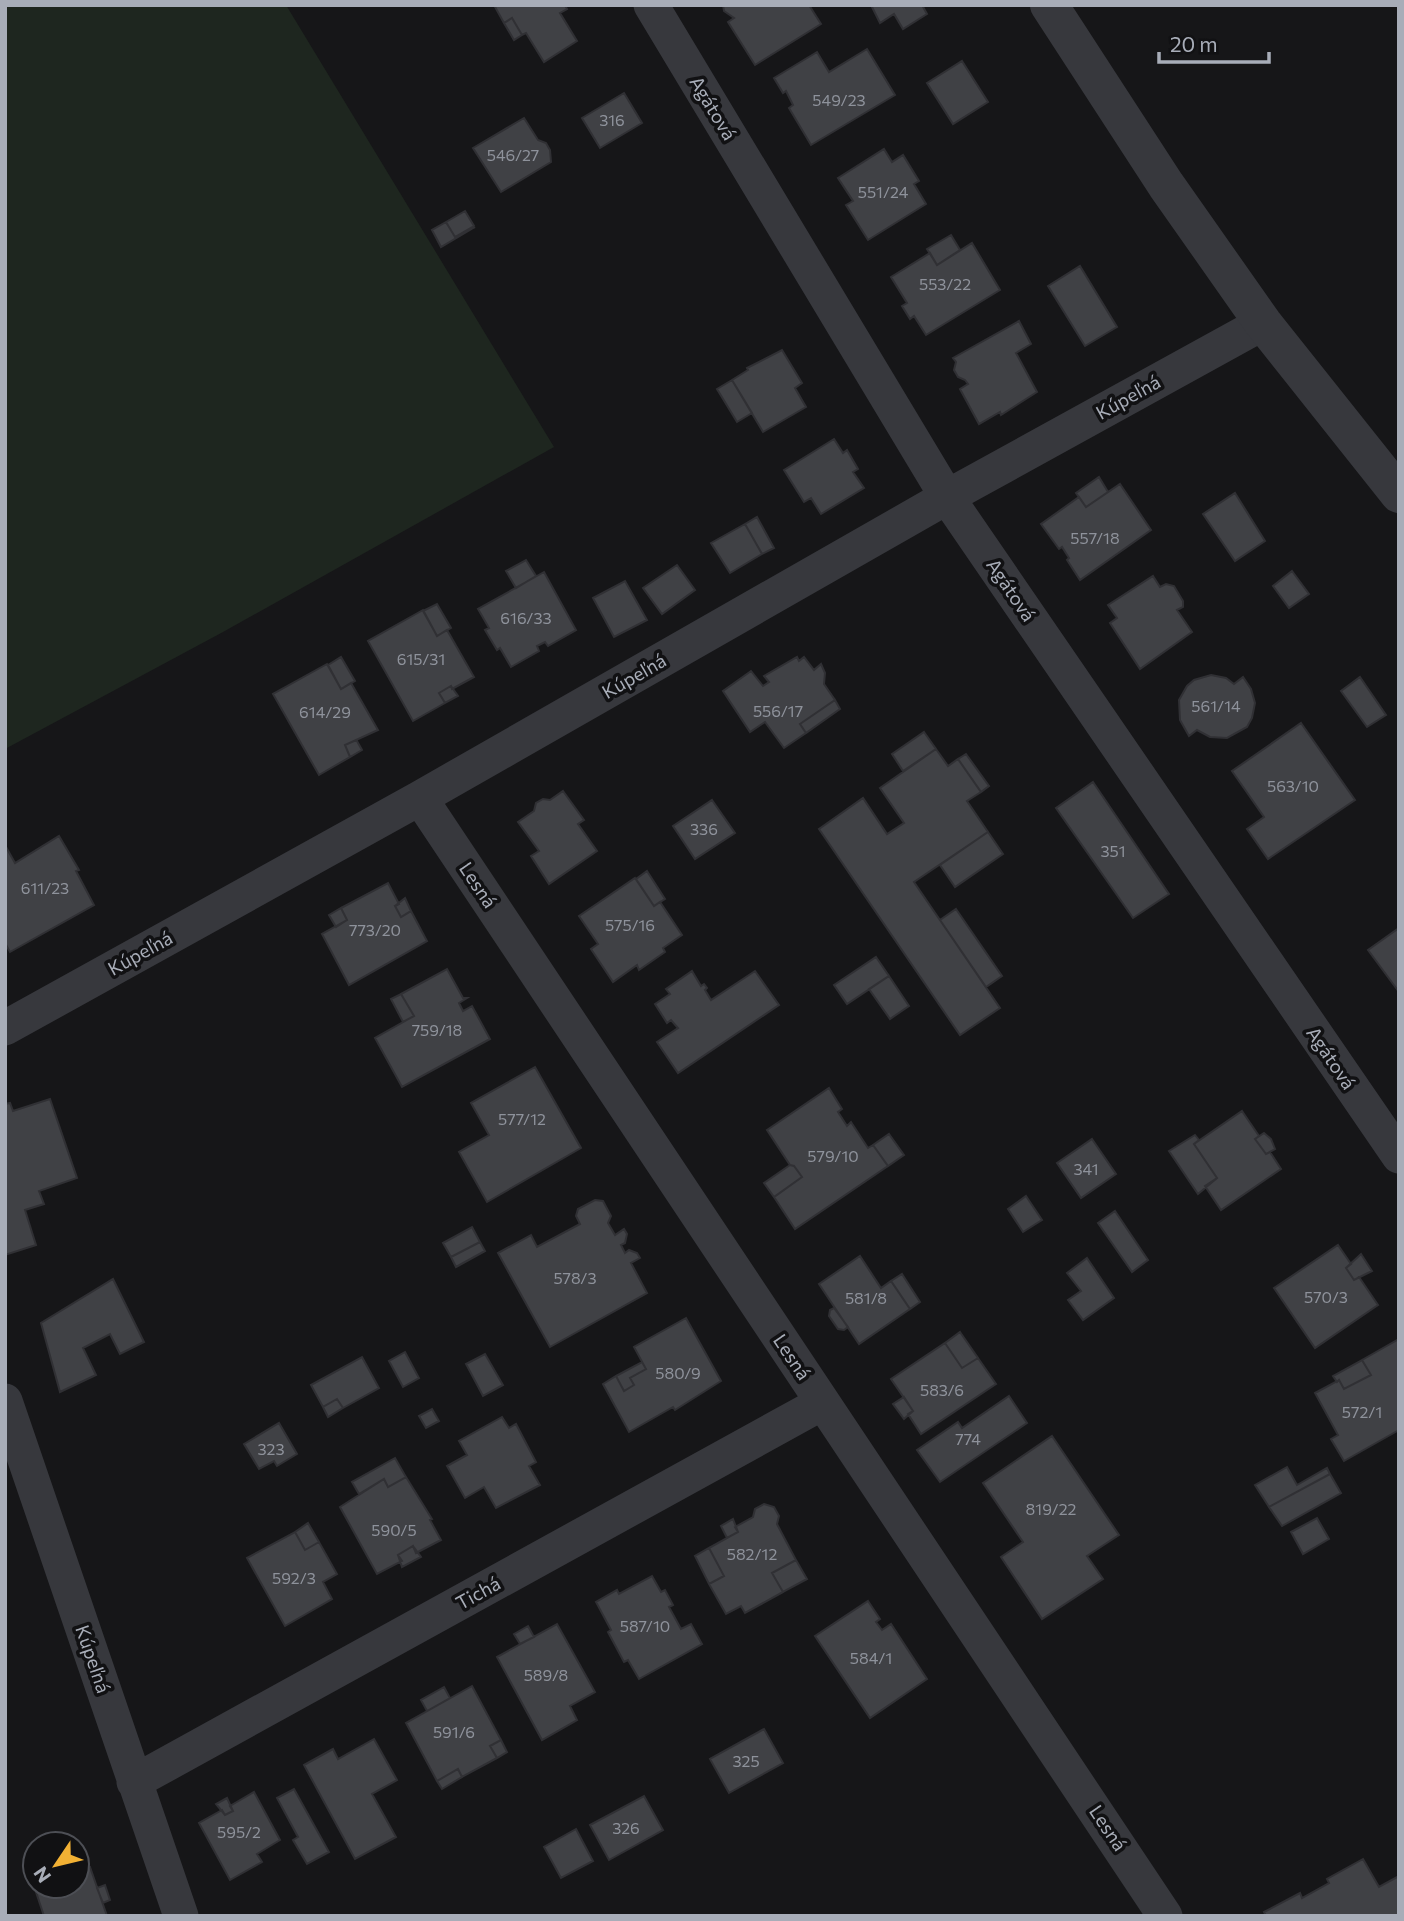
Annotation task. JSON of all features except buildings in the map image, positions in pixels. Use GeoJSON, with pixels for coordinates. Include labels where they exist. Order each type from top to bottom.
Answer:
{"type":"FeatureCollection","features":[{"type":"Feature","properties":{"kind":"street","name":"Agátová"},"geometry":{"type":"LineString","coordinates":[[651,5],[947,497],[1399,1156]]}},
{"type":"Feature","properties":{"kind":"street"},"geometry":{"type":"LineString","coordinates":[[1049,5],[1166,185],[1263,323],[1399,494]]}},
{"type":"Feature","properties":{"kind":"street","name":"Kúpeľná"},"geometry":{"type":"LineString","coordinates":[[5,1028],[420,798],[947,497],[1263,323]]}},
{"type":"Feature","properties":{"kind":"street","name":"Lesná"},"geometry":{"type":"LineString","coordinates":[[420,798],[1165,1916]]}},
{"type":"Feature","properties":{"kind":"street","name":"Kúpeľná"},"geometry":{"type":"LineString","coordinates":[[5,1401],[181,1916]]}},
{"type":"Feature","properties":{"kind":"street","name":"Tichá"},"geometry":{"type":"LineString","coordinates":[[134,1782],[822,1404]]}},
{"type":"Feature","properties":{"kind":"shaded area"},"geometry":{"type":"Polygon","coordinates":[[[5,5],[286,5],[554,447],[223,632],[5,749],[5,5]]]}}]}
